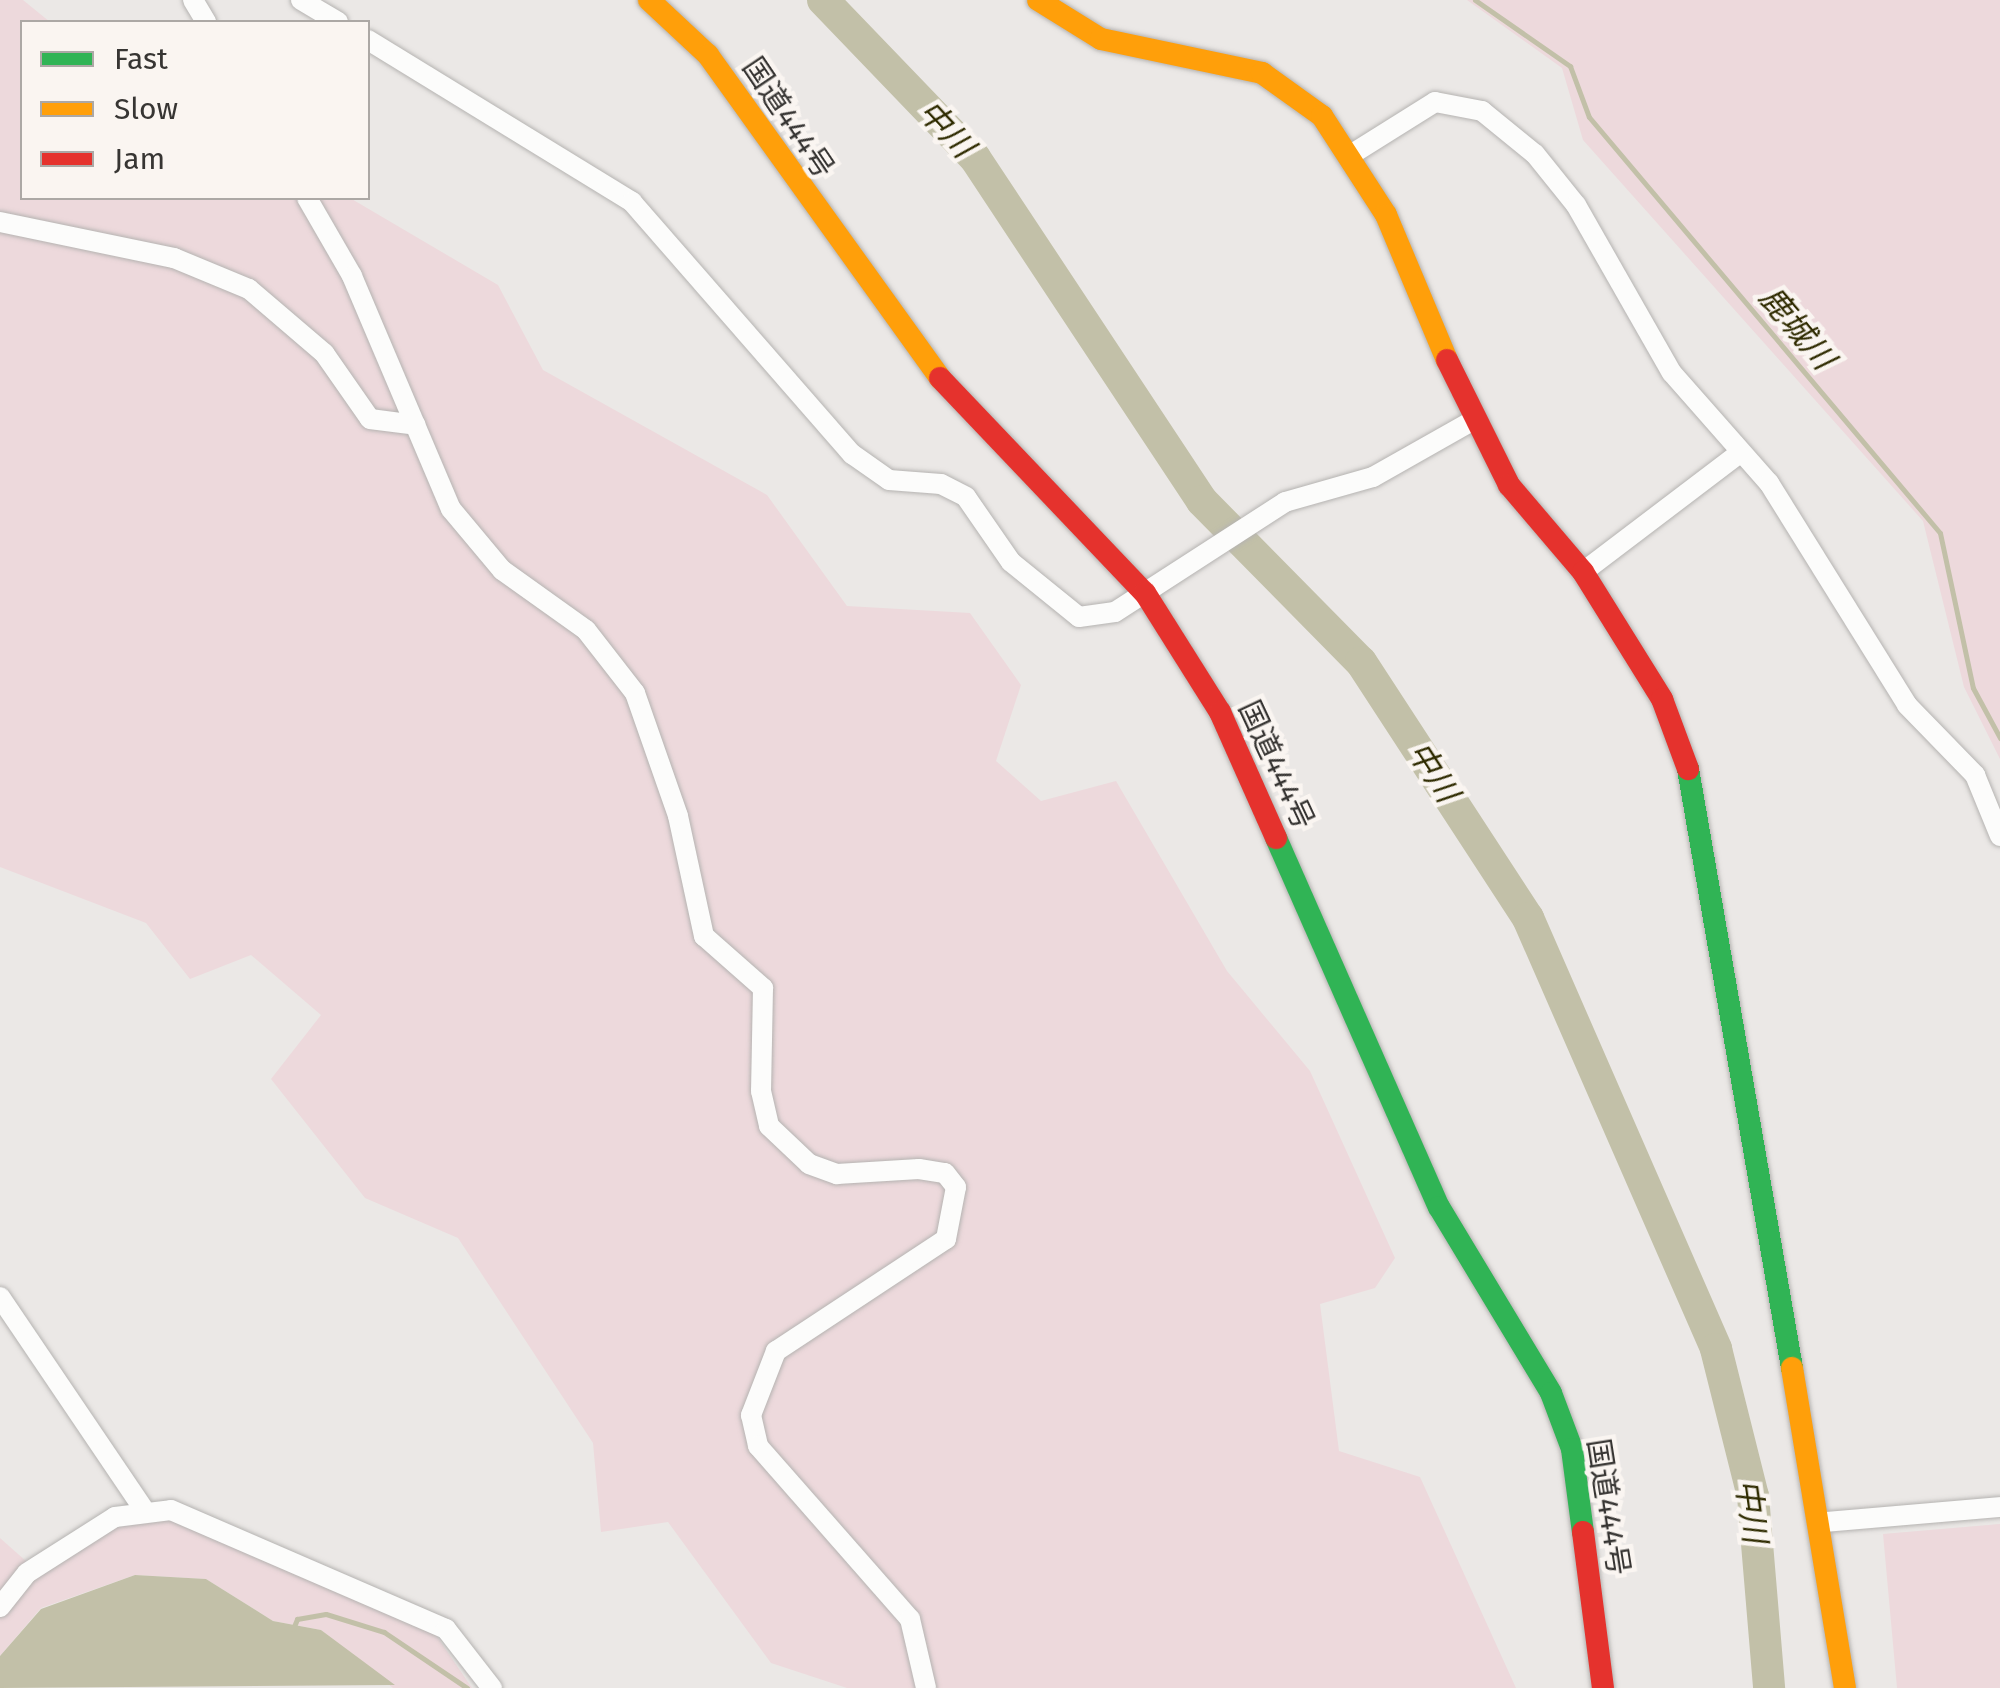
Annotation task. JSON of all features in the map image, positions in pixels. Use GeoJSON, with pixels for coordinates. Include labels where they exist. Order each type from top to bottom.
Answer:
{"type":"FeatureCollection","features":[{"type":"Feature","properties":{"kind":"main road","name":"国道444号"},"geometry":{"type":"LineString","coordinates":[[649,0],[708,56],[932,370],[1145,593],[1234,743],[1439,1207],[1551,1392],[1572,1449],[1603,1688]]}},
{"type":"Feature","properties":{"kind":"main road"},"geometry":{"type":"LineString","coordinates":[[1038,0],[1101,39],[1262,73],[1322,116],[1352,154],[1472,421],[1510,485],[1583,572],[1662,699],[1685,755],[1824,1522],[1845,1688]]}},
{"type":"Feature","properties":{"kind":"street"},"geometry":{"type":"LineString","coordinates":[[301,0],[335,20]]}},
{"type":"Feature","properties":{"kind":"street"},"geometry":{"type":"LineString","coordinates":[[370,41],[632,202],[852,454],[889,480],[940,484],[966,497],[1011,562],[1078,617],[1116,612],[1284,502],[1373,477],[1472,421]]}},
{"type":"Feature","properties":{"kind":"street"},"geometry":{"type":"LineString","coordinates":[[1352,154],[1434,102],[1482,111],[1535,154],[1576,205],[1672,373],[1741,452],[1898,693],[1975,775],[2000,836]]}},
{"type":"Feature","properties":{"kind":"street"},"geometry":{"type":"LineString","coordinates":[[308,200],[476,544],[586,630],[635,694],[678,816],[704,936],[764,988],[761,1092],[769,1126],[809,1164],[837,1174],[919,1169],[945,1173],[956,1187],[946,1240],[776,1351],[751,1415],[758,1446],[910,1619],[926,1688]]}},
{"type":"Feature","properties":{"kind":"street"},"geometry":{"type":"LineString","coordinates":[[0,222],[174,258],[249,289],[324,353],[370,419],[416,425]]}},
{"type":"Feature","properties":{"kind":"street"},"geometry":{"type":"LineString","coordinates":[[1583,572],[1741,452]]}},
{"type":"Feature","properties":{"kind":"street"},"geometry":{"type":"LineString","coordinates":[[0,1296],[142,1507],[249,1538],[446,1629],[492,1688]]}},
{"type":"Feature","properties":{"kind":"street"},"geometry":{"type":"LineString","coordinates":[[0,1607],[27,1574],[142,1507]]}},
{"type":"Feature","properties":{"kind":"street"},"geometry":{"type":"LineString","coordinates":[[1824,1522],[2000,1507]]}},
{"type":"Feature","properties":{"kind":"shaded area"},"geometry":{"type":"Polygon","coordinates":[[[0,0],[23,0],[48,20],[20,20],[20,200],[353,200],[498,285],[543,370],[767,495],[847,606],[970,613],[1021,685],[996,761],[1041,801],[1116,781],[1227,971],[1310,1071],[1395,1258],[1375,1288],[1320,1304],[1339,1451],[1420,1477],[1516,1688],[847,1688],[771,1663],[668,1522],[601,1532],[593,1443],[458,1238],[365,1198],[271,1079],[321,1015],[251,955],[190,979],[146,923],[0,867],[0,0]]]}},
{"type":"Feature","properties":{"kind":"shaded area"},"geometry":{"type":"Polygon","coordinates":[[[1467,0],[2000,0],[2000,759],[1964,687],[1923,521],[1583,140],[1562,68],[1467,0]]]}},
{"type":"Feature","properties":{"kind":"shaded area"},"geometry":{"type":"Polygon","coordinates":[[[172,1518],[436,1635],[472,1688],[393,1688],[321,1630],[273,1621],[206,1579],[135,1575],[41,1608],[0,1656],[0,1538],[27,1562],[88,1522],[172,1518]]]}},
{"type":"Feature","properties":{"kind":"shaded area"},"geometry":{"type":"Polygon","coordinates":[[[2000,1524],[2000,1688],[1897,1688],[1883,1534],[2000,1524]]]}},
{"type":"Feature","properties":{"kind":"shaded area"},"geometry":{"type":"Polygon","coordinates":[[[135,1575],[206,1579],[273,1621],[321,1630],[395,1685],[0,1688],[0,1656],[41,1609],[135,1575]]]}},
{"type":"Feature","properties":{"kind":"waterway","name":"中川"},"geometry":{"type":"LineString","coordinates":[[823,0],[975,158],[1202,501],[1361,662],[1528,918],[1716,1349],[1753,1496],[1769,1688]]}},
{"type":"Feature","properties":{"kind":"waterway","name":"鹿城川"},"geometry":{"type":"LineString","coordinates":[[1475,0],[1570,66],[1589,117],[1940,533],[1973,688],[2000,738]]}},
{"type":"Feature","properties":{"kind":"waterway"},"geometry":{"type":"LineString","coordinates":[[293,1629],[297,1619],[326,1614],[384,1632],[467,1688]]}},
{"type":"Feature","properties":{"kind":"traffic: fast"},"geometry":{"type":"LineString","coordinates":[[1688,769],[1792,1368]]}},
{"type":"Feature","properties":{"kind":"traffic: fast"},"geometry":{"type":"LineString","coordinates":[[1276,838],[1439,1207],[1551,1393],[1572,1449],[1583,1532]]}},
{"type":"Feature","properties":{"kind":"traffic: slow"},"geometry":{"type":"LineString","coordinates":[[649,0],[708,55],[940,378]]}},
{"type":"Feature","properties":{"kind":"traffic: slow"},"geometry":{"type":"LineString","coordinates":[[1038,0],[1101,39],[1262,73],[1322,116],[1386,215],[1447,360]]}},
{"type":"Feature","properties":{"kind":"traffic: slow"},"geometry":{"type":"LineString","coordinates":[[1792,1368],[1845,1688]]}},
{"type":"Feature","properties":{"kind":"traffic: jam"},"geometry":{"type":"LineString","coordinates":[[1447,360],[1509,485],[1583,572],[1662,699],[1688,769]]}},
{"type":"Feature","properties":{"kind":"traffic: jam"},"geometry":{"type":"LineString","coordinates":[[940,378],[1145,593],[1220,712],[1276,838]]}},
{"type":"Feature","properties":{"kind":"traffic: jam"},"geometry":{"type":"LineString","coordinates":[[1583,1532],[1603,1688]]}}]}
